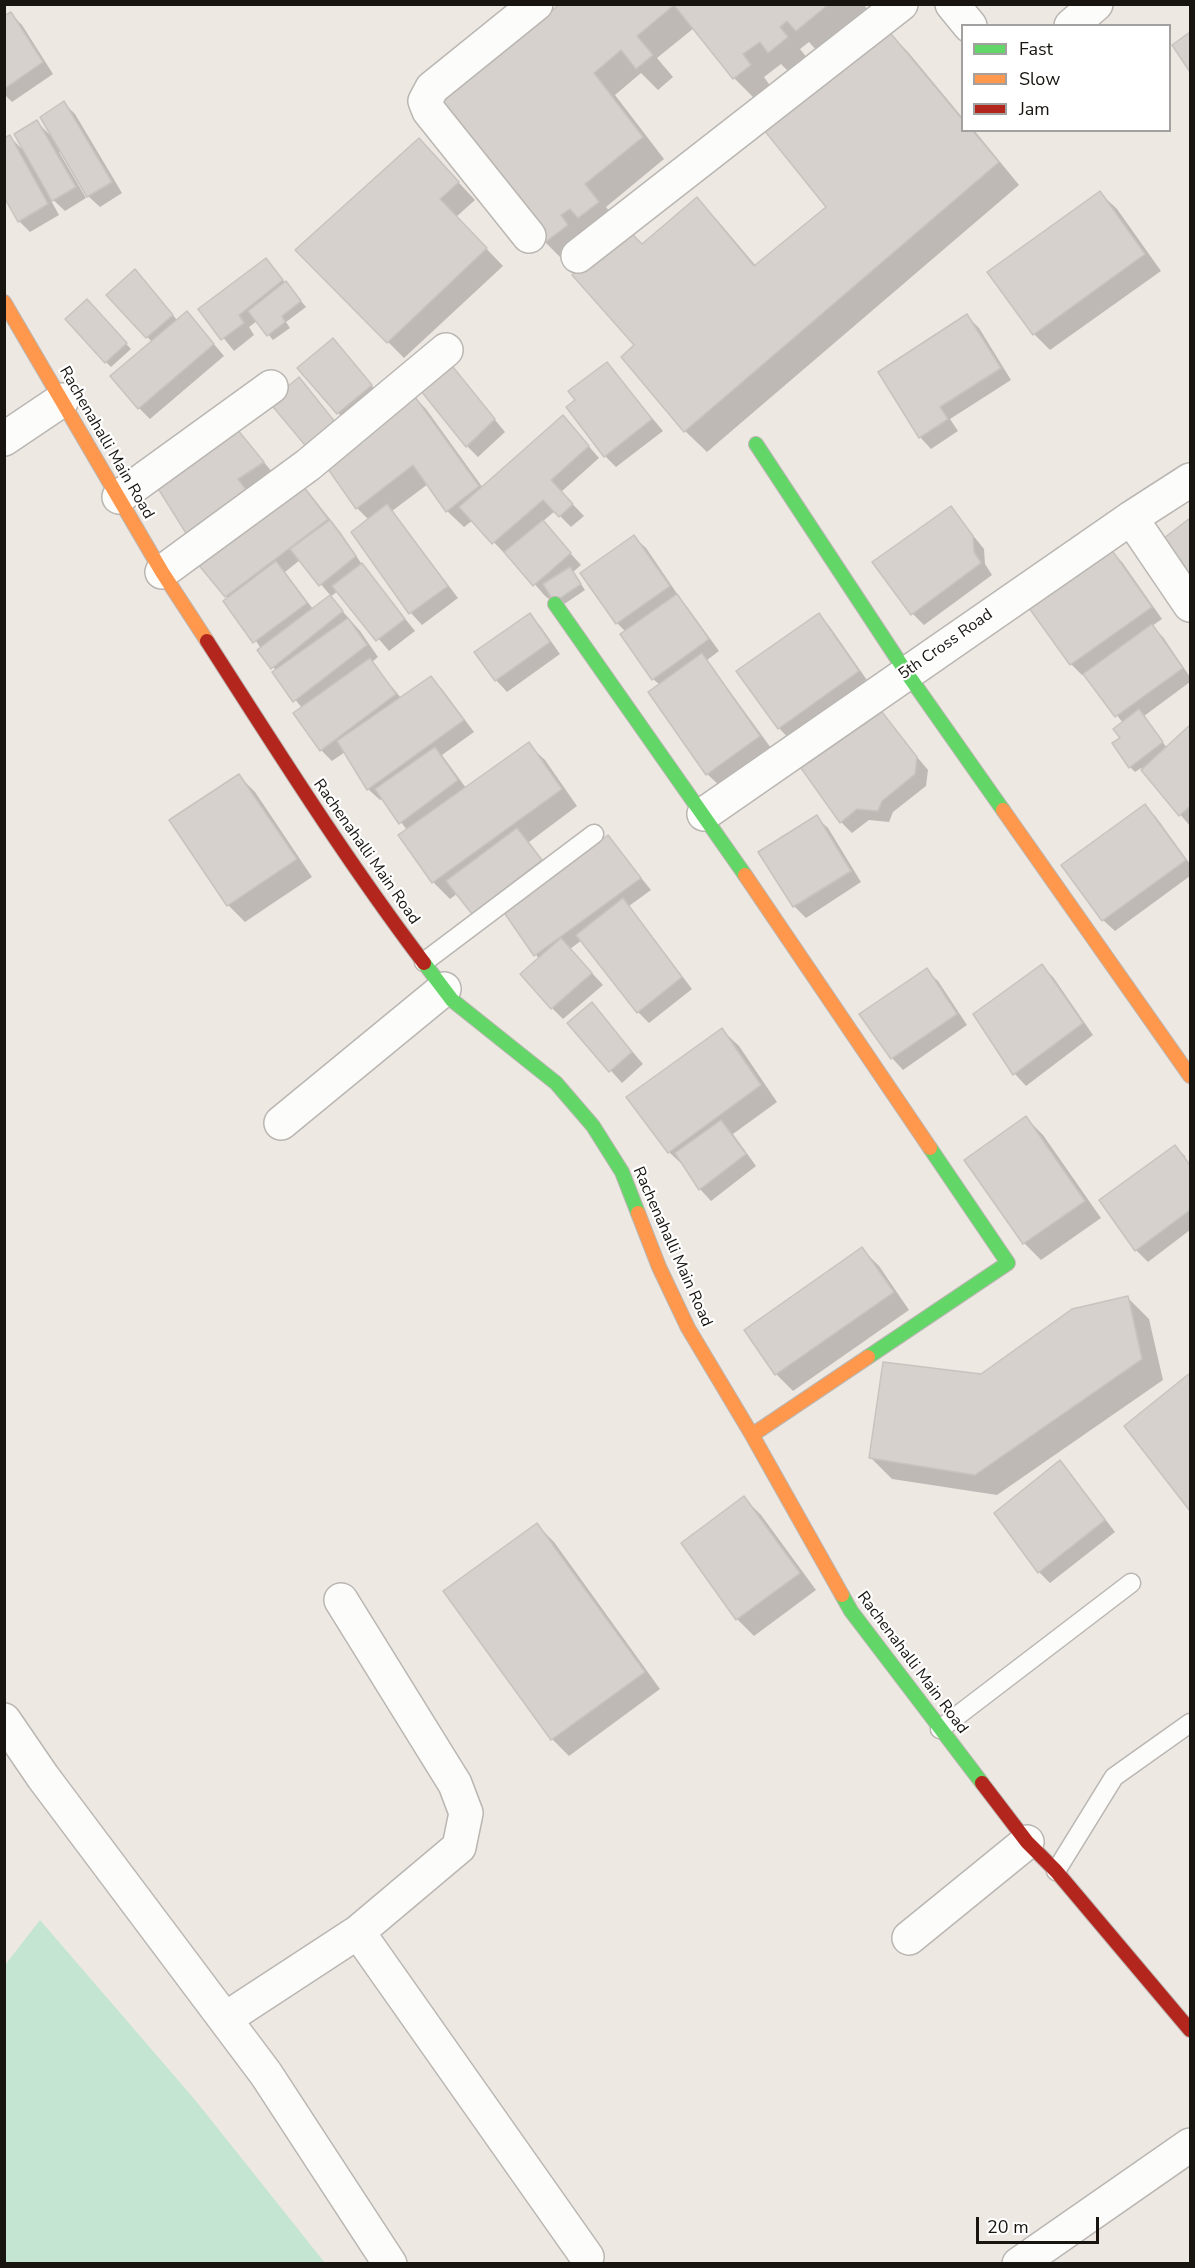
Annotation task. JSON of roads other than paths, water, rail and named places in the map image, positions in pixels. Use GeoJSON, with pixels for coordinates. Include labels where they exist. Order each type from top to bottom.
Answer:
{"type":"FeatureCollection","features":[{"type":"Feature","properties":{"kind":"street"},"geometry":{"type":"LineString","coordinates":[[529,236],[429,111],[425,101],[432,88],[536,4]]}},
{"type":"Feature","properties":{"kind":"street"},"geometry":{"type":"LineString","coordinates":[[578,256],[901,4]]}},
{"type":"Feature","properties":{"kind":"street"},"geometry":{"type":"LineString","coordinates":[[952,4],[968,24]]}},
{"type":"Feature","properties":{"kind":"street"},"geometry":{"type":"LineString","coordinates":[[1073,24],[1096,4]]}},
{"type":"Feature","properties":{"kind":"street","name":"Rachenahalli Main Road"},"geometry":{"type":"LineString","coordinates":[[4,302],[162,572],[293,775],[401,933],[452,1000],[556,1083],[592,1126],[622,1172],[659,1267],[688,1328],[752,1435],[851,1611],[1027,1842],[1056,1871],[1191,2030]]}},
{"type":"Feature","properties":{"kind":"street"},"geometry":{"type":"LineString","coordinates":[[162,572],[308,465],[446,350]]}},
{"type":"Feature","properties":{"kind":"street"},"geometry":{"type":"LineString","coordinates":[[119,497],[271,387]]}},
{"type":"Feature","properties":{"kind":"street"},"geometry":{"type":"LineString","coordinates":[[4,439],[62,400]]}},
{"type":"Feature","properties":{"kind":"street"},"geometry":{"type":"LineString","coordinates":[[756,444],[906,672],[1191,1076]]}},
{"type":"Feature","properties":{"kind":"street","name":"5th Cross Road"},"geometry":{"type":"LineString","coordinates":[[704,814],[906,672],[1131,518],[1191,480]]}},
{"type":"Feature","properties":{"kind":"street"},"geometry":{"type":"LineString","coordinates":[[1131,518],[1191,605]]}},
{"type":"Feature","properties":{"kind":"street"},"geometry":{"type":"LineString","coordinates":[[555,604],[704,814],[1008,1263],[752,1435]]}},
{"type":"Feature","properties":{"kind":"street"},"geometry":{"type":"LineString","coordinates":[[280,1123],[444,989]]}},
{"type":"Feature","properties":{"kind":"street"},"geometry":{"type":"LineString","coordinates":[[225,2019],[358,1932],[459,1847],[466,1813],[455,1784],[341,1600]]}},
{"type":"Feature","properties":{"kind":"street"},"geometry":{"type":"LineString","coordinates":[[4,1720],[43,1777],[266,2074],[390,2264]]}},
{"type":"Feature","properties":{"kind":"street"},"geometry":{"type":"LineString","coordinates":[[909,1938],[1027,1842]]}},
{"type":"Feature","properties":{"kind":"street"},"geometry":{"type":"LineString","coordinates":[[358,1932],[587,2257]]}},
{"type":"Feature","properties":{"kind":"street"},"geometry":{"type":"LineString","coordinates":[[1018,2264],[1191,2145]]}},
{"type":"Feature","properties":{"kind":"lane"},"geometry":{"type":"LineString","coordinates":[[424,962],[594,834]]}},
{"type":"Feature","properties":{"kind":"lane"},"geometry":{"type":"LineString","coordinates":[[940,1729],[1131,1583]]}},
{"type":"Feature","properties":{"kind":"lane"},"geometry":{"type":"LineString","coordinates":[[1056,1871],[1114,1777],[1191,1723]]}}]}
